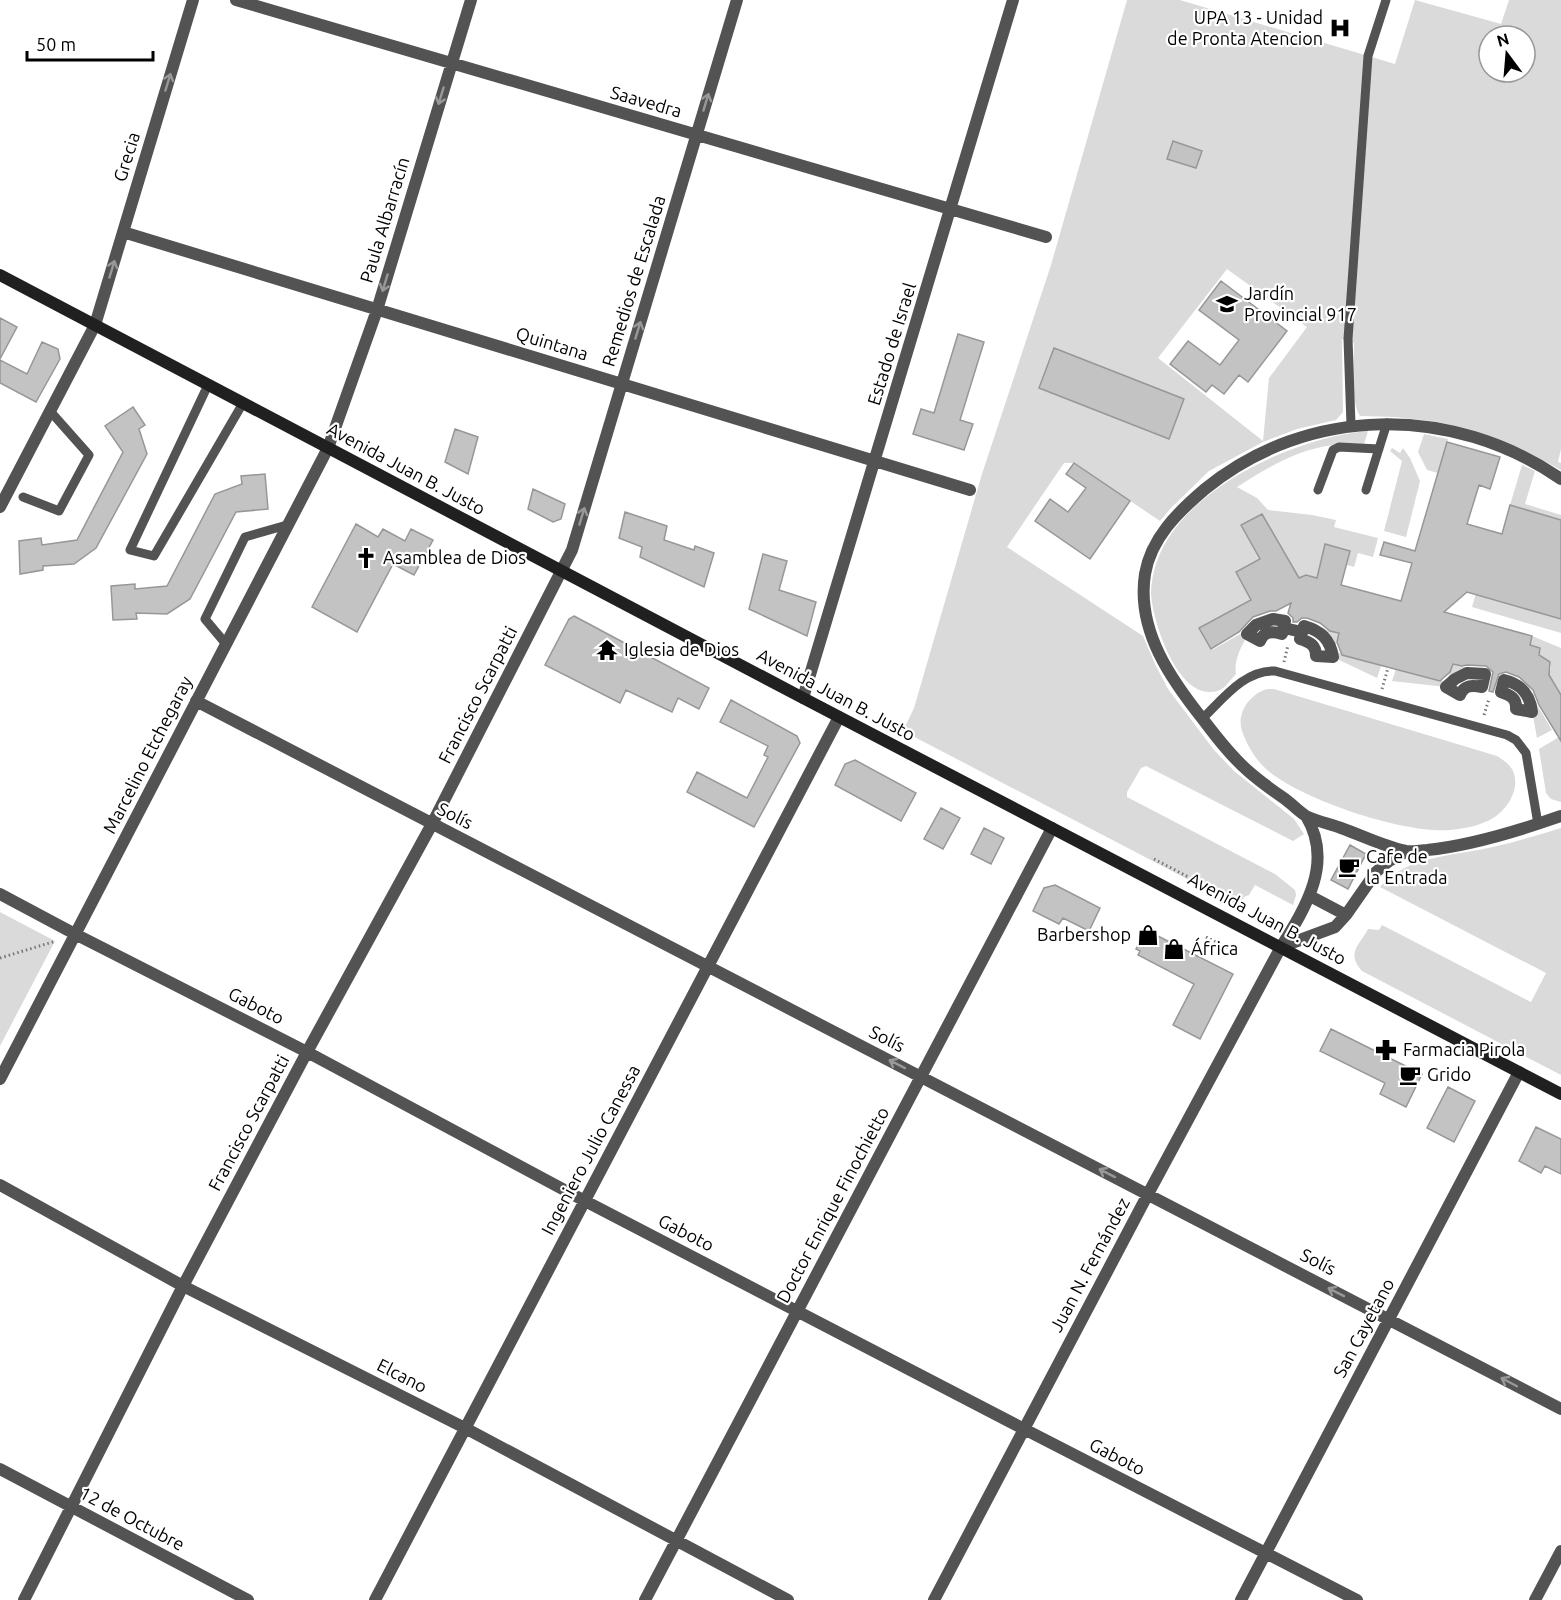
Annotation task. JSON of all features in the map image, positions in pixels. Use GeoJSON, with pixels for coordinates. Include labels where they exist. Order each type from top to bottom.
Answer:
{"type":"FeatureCollection","features":[{"type":"Feature","properties":{"kind":"main road","name":"Avenida Juan B. Justo"},"geometry":{"type":"LineString","coordinates":[[0,275],[1561,1094]]}},
{"type":"Feature","properties":{"kind":"street","name":"Grecia"},"geometry":{"type":"LineString","coordinates":[[0,507],[95,325],[193,0]]}},
{"type":"Feature","properties":{"kind":"street","name":"Saavedra"},"geometry":{"type":"LineString","coordinates":[[236,0],[1046,237]]}},
{"type":"Feature","properties":{"kind":"street","name":"Paula Albarracín"},"geometry":{"type":"LineString","coordinates":[[328,448],[377,310],[471,0]]}},
{"type":"Feature","properties":{"kind":"street","name":"Remedios de Escalada"},"geometry":{"type":"LineString","coordinates":[[561,571],[572,550],[737,0]]}},
{"type":"Feature","properties":{"kind":"street","name":"Estado de Israel"},"geometry":{"type":"LineString","coordinates":[[803,698],[876,462],[1013,0]]}},
{"type":"Feature","properties":{"kind":"street","name":"Quintana"},"geometry":{"type":"LineString","coordinates":[[123,232],[970,490]]}},
{"type":"Feature","properties":{"kind":"street"},"geometry":{"type":"LineString","coordinates":[[1561,479],[1519,454],[1470,436],[1423,426],[1387,423],[1351,425],[1295,439],[1269,450],[1230,472],[1192,500],[1175,516],[1157,540],[1145,575],[1144,597],[1148,621],[1166,669],[1202,718],[1247,770],[1306,816],[1407,851],[1438,849],[1561,816]]}},
{"type":"Feature","properties":{"kind":"street","name":"Marcelino Etchegaray"},"geometry":{"type":"LineString","coordinates":[[0,1079],[328,448]]}},
{"type":"Feature","properties":{"kind":"street","name":"Francisco Scarpatti"},"geometry":{"type":"LineString","coordinates":[[24,1600],[183,1286],[307,1052],[432,824],[561,571]]}},
{"type":"Feature","properties":{"kind":"street"},"geometry":{"type":"LineString","coordinates":[[1253,637],[1258,630],[1274,625],[1302,632],[1300,639],[1312,644],[1316,650],[1316,656],[1324,657]]}},
{"type":"Feature","properties":{"kind":"street"},"geometry":{"type":"LineString","coordinates":[[1453,691],[1460,695],[1463,689],[1469,686],[1482,687],[1484,680],[1502,685],[1518,694],[1524,711]]}},
{"type":"Feature","properties":{"kind":"street","name":"Solís"},"geometry":{"type":"LineString","coordinates":[[196,702],[1561,1409]]}},
{"type":"Feature","properties":{"kind":"street","name":"Ingeniero Julio Canessa"},"geometry":{"type":"LineString","coordinates":[[375,1600],[839,717]]}},
{"type":"Feature","properties":{"kind":"street","name":"Juan N. Fernández"},"geometry":{"type":"LineString","coordinates":[[934,1600],[1148,1194],[1310,896],[1317,875],[1318,859],[1316,835],[1306,816]]}},
{"type":"Feature","properties":{"kind":"street","name":"Doctor Enrique Finochietto"},"geometry":{"type":"LineString","coordinates":[[645,1600],[1052,828]]}},
{"type":"Feature","properties":{"kind":"street"},"geometry":{"type":"LineString","coordinates":[[1281,947],[1335,927],[1376,872],[1389,861],[1407,851]]}},
{"type":"Feature","properties":{"kind":"street","name":"Gaboto"},"geometry":{"type":"LineString","coordinates":[[0,894],[307,1052],[585,1201],[1024,1430],[1357,1600]]}},
{"type":"Feature","properties":{"kind":"street"},"geometry":{"type":"LineString","coordinates":[[1310,896],[1346,915]]}},
{"type":"Feature","properties":{"kind":"street","name":"San Cayetano"},"geometry":{"type":"LineString","coordinates":[[1241,1600],[1519,1072]]}},
{"type":"Feature","properties":{"kind":"street","name":"Elcano"},"geometry":{"type":"LineString","coordinates":[[0,1185],[183,1286],[465,1428],[788,1600]]}},
{"type":"Feature","properties":{"kind":"street","name":"12 de Octubre"},"geometry":{"type":"LineString","coordinates":[[0,1469],[248,1600]]}},
{"type":"Feature","properties":{"kind":"street"},"geometry":{"type":"LineString","coordinates":[[1535,1600],[1561,1551]]}},
{"type":"Feature","properties":{"kind":"lane"},"geometry":{"type":"LineString","coordinates":[[1351,425],[1348,339],[1368,56],[1386,0]]}},
{"type":"Feature","properties":{"kind":"lane"},"geometry":{"type":"LineString","coordinates":[[208,385],[130,550],[154,556],[243,403]]}},
{"type":"Feature","properties":{"kind":"lane"},"geometry":{"type":"LineString","coordinates":[[23,497],[59,512],[89,455],[50,411]]}},
{"type":"Feature","properties":{"kind":"lane"},"geometry":{"type":"LineString","coordinates":[[1366,490],[1387,423]]}},
{"type":"Feature","properties":{"kind":"lane"},"geometry":{"type":"LineString","coordinates":[[1318,490],[1333,450],[1339,447],[1379,449]]}},
{"type":"Feature","properties":{"kind":"lane"},"geometry":{"type":"LineString","coordinates":[[226,644],[205,619],[245,537],[287,525]]}},
{"type":"Feature","properties":{"kind":"lane"},"geometry":{"type":"LineString","coordinates":[[1202,718],[1249,676],[1275,671],[1507,735],[1516,740],[1526,753],[1538,824]]}},
{"type":"Feature","properties":{"kind":"path"},"geometry":{"type":"LineString","coordinates":[[1384,679],[1388,668]]}},
{"type":"Feature","properties":{"kind":"path"},"geometry":{"type":"LineString","coordinates":[[1154,859],[1240,904]]}},
{"type":"Feature","properties":{"kind":"path"},"geometry":{"type":"LineString","coordinates":[[0,958],[75,934]]}},
{"type":"Feature","properties":{"kind":"path"},"geometry":{"type":"LineString","coordinates":[[1206,937],[1236,952]]}},
{"type":"Feature","properties":{"kind":"shaded area"},"geometry":{"type":"Polygon","coordinates":[[[1127,0],[1180,0],[1395,64],[1415,0],[1501,24],[1509,0],[1561,0],[1561,449],[1558,462],[1561,463],[1561,470],[1522,449],[1459,427],[1396,417],[1360,416],[1354,391],[1354,343],[1342,339],[1343,412],[1336,420],[1297,429],[1263,442],[1209,471],[1160,521],[1074,463],[1064,463],[1007,547],[1143,636],[1168,689],[1214,750],[1234,771],[1294,819],[1304,834],[1293,841],[1146,766],[1141,768],[1127,792],[1127,797],[1275,874],[1295,890],[1293,905],[1255,885],[1239,906],[903,731],[914,708],[982,474],[1051,265],[1127,0]],[[1227,269],[1158,358],[1263,441],[1269,378],[1307,327],[1227,269]]]}},
{"type":"Feature","properties":{"kind":"shaded area"},"geometry":{"type":"Polygon","coordinates":[[[1368,431],[1364,444],[1328,446],[1297,454],[1237,487],[1257,498],[1268,510],[1336,520],[1334,527],[1378,538],[1373,557],[1358,553],[1354,567],[1347,565],[1350,551],[1326,544],[1317,578],[1306,575],[1299,578],[1262,514],[1241,525],[1274,581],[1252,600],[1211,648],[1212,650],[1256,625],[1241,648],[1236,661],[1236,674],[1219,690],[1211,692],[1198,690],[1177,669],[1156,621],[1151,594],[1153,577],[1166,543],[1185,517],[1211,494],[1240,474],[1273,457],[1306,444],[1338,435],[1368,431]]]}},
{"type":"Feature","properties":{"kind":"shaded area"},"geometry":{"type":"Polygon","coordinates":[[[1424,434],[1448,439],[1438,473],[1427,470],[1418,452],[1424,434]]]}},
{"type":"Feature","properties":{"kind":"shaded area"},"geometry":{"type":"Polygon","coordinates":[[[1392,448],[1400,453],[1403,448],[1420,481],[1406,537],[1384,531],[1402,461],[1390,451],[1392,448]]]}},
{"type":"Feature","properties":{"kind":"shaded area"},"geometry":{"type":"Polygon","coordinates":[[[1522,465],[1535,471],[1525,504],[1561,515],[1561,520],[1510,505],[1522,465]]]}},
{"type":"Feature","properties":{"kind":"shaded area"},"geometry":{"type":"Polygon","coordinates":[[[1480,579],[1561,619],[1561,633],[1472,607],[1480,579]]]}},
{"type":"Feature","properties":{"kind":"shaded area"},"geometry":{"type":"Polygon","coordinates":[[[1304,624],[1339,633],[1336,646],[1339,653],[1381,666],[1377,678],[1333,657],[1332,650],[1304,624]]]}},
{"type":"Feature","properties":{"kind":"shaded area"},"geometry":{"type":"Polygon","coordinates":[[[1532,636],[1561,648],[1561,695],[1548,674],[1551,669],[1550,662],[1539,656],[1540,648],[1530,645],[1532,636]]]}},
{"type":"Feature","properties":{"kind":"shaded area"},"geometry":{"type":"Polygon","coordinates":[[[1453,664],[1486,673],[1479,673],[1446,687],[1392,681],[1396,669],[1444,681],[1448,678],[1453,664]]]}},
{"type":"Feature","properties":{"kind":"shaded area"},"geometry":{"type":"Polygon","coordinates":[[[1505,678],[1524,683],[1552,730],[1537,738],[1531,705],[1505,678]]]}},
{"type":"Feature","properties":{"kind":"shaded area"},"geometry":{"type":"Polygon","coordinates":[[[1267,689],[1274,689],[1497,756],[1513,771],[1515,787],[1513,794],[1504,808],[1492,819],[1481,824],[1450,830],[1407,827],[1354,813],[1327,803],[1282,781],[1262,765],[1249,747],[1242,731],[1243,711],[1255,695],[1267,689]]]}},
{"type":"Feature","properties":{"kind":"shaded area"},"geometry":{"type":"Polygon","coordinates":[[[1559,737],[1561,741],[1561,802],[1551,799],[1546,793],[1539,749],[1559,737]]]}},
{"type":"Feature","properties":{"kind":"shaded area"},"geometry":{"type":"Polygon","coordinates":[[[1561,828],[1561,1075],[1362,971],[1355,959],[1355,953],[1368,929],[1379,930],[1382,925],[1531,1002],[1546,973],[1380,887],[1391,876],[1432,858],[1502,845],[1561,828]]]}},
{"type":"Feature","properties":{"kind":"shaded area"},"geometry":{"type":"Polygon","coordinates":[[[0,912],[55,941],[0,1046],[0,912]]]}},
{"type":"Feature","properties":{"kind":"building"},"geometry":{"type":"Polygon","coordinates":[[[1173,141],[1202,151],[1196,168],[1167,159],[1173,141]]]}},
{"type":"Feature","properties":{"kind":"building"},"geometry":{"type":"Polygon","coordinates":[[[1221,281],[1287,331],[1248,382],[1239,375],[1224,394],[1212,385],[1206,392],[1170,364],[1188,341],[1220,365],[1239,340],[1199,310],[1221,281]]]}},
{"type":"Feature","properties":{"kind":"building"},"geometry":{"type":"Polygon","coordinates":[[[0,318],[17,327],[0,359],[0,318]]]}},
{"type":"Feature","properties":{"kind":"building"},"geometry":{"type":"Polygon","coordinates":[[[958,334],[984,342],[960,420],[973,424],[964,450],[913,434],[921,409],[934,413],[958,334]]]}},
{"type":"Feature","properties":{"kind":"building"},"geometry":{"type":"Polygon","coordinates":[[[42,342],[58,349],[60,359],[36,402],[0,383],[0,360],[27,374],[42,342]]]}},
{"type":"Feature","properties":{"kind":"building"},"geometry":{"type":"Polygon","coordinates":[[[1054,348],[1184,399],[1169,439],[1039,388],[1054,348]]]}},
{"type":"Feature","properties":{"kind":"building"},"geometry":{"type":"Polygon","coordinates":[[[133,407],[145,425],[139,429],[147,454],[96,548],[74,564],[43,566],[43,570],[20,574],[19,541],[41,538],[42,545],[77,540],[123,452],[105,426],[133,407]]]}},
{"type":"Feature","properties":{"kind":"building"},"geometry":{"type":"Polygon","coordinates":[[[455,429],[478,437],[468,474],[445,462],[455,429]]]}},
{"type":"Feature","properties":{"kind":"building"},"geometry":{"type":"Polygon","coordinates":[[[1447,442],[1500,457],[1490,489],[1479,485],[1467,524],[1502,534],[1510,505],[1561,520],[1561,619],[1467,592],[1444,612],[1532,636],[1530,645],[1540,648],[1539,655],[1550,662],[1549,675],[1561,695],[1561,741],[1539,705],[1533,690],[1519,677],[1506,672],[1499,674],[1493,692],[1489,691],[1493,672],[1486,666],[1453,664],[1450,672],[1440,681],[1342,655],[1337,642],[1339,633],[1330,631],[1320,623],[1307,618],[1293,622],[1293,618],[1288,613],[1291,603],[1276,611],[1253,617],[1239,632],[1211,649],[1199,628],[1251,600],[1236,572],[1260,559],[1241,525],[1262,514],[1299,578],[1306,575],[1317,578],[1325,544],[1350,551],[1341,585],[1401,601],[1412,563],[1380,555],[1384,542],[1415,551],[1447,442]]]}},
{"type":"Feature","properties":{"kind":"building"},"geometry":{"type":"Polygon","coordinates":[[[1074,463],[1130,501],[1090,559],[1035,521],[1050,499],[1068,512],[1086,488],[1066,474],[1074,463]]]}},
{"type":"Feature","properties":{"kind":"building"},"geometry":{"type":"Polygon","coordinates":[[[265,474],[268,509],[236,512],[190,599],[167,614],[136,613],[137,619],[113,620],[111,586],[135,584],[135,589],[167,586],[215,494],[242,484],[241,476],[265,474]]]}},
{"type":"Feature","properties":{"kind":"building"},"geometry":{"type":"Polygon","coordinates":[[[533,489],[565,504],[561,519],[553,522],[528,509],[533,489]]]}},
{"type":"Feature","properties":{"kind":"building"},"geometry":{"type":"Polygon","coordinates":[[[625,512],[667,526],[664,540],[694,550],[695,546],[714,553],[704,587],[640,557],[642,547],[619,538],[625,512]]]}},
{"type":"Feature","properties":{"kind":"building"},"geometry":{"type":"Polygon","coordinates":[[[356,524],[378,537],[383,529],[405,541],[411,529],[433,540],[414,575],[393,564],[357,632],[312,607],[356,524]]]}},
{"type":"Feature","properties":{"kind":"building"},"geometry":{"type":"Polygon","coordinates":[[[763,554],[787,561],[779,590],[816,602],[807,636],[749,609],[763,554]]]}},
{"type":"Feature","properties":{"kind":"building"},"geometry":{"type":"Polygon","coordinates":[[[574,616],[709,688],[699,709],[678,698],[672,712],[626,690],[620,703],[545,665],[569,619],[574,616]]]}},
{"type":"Feature","properties":{"kind":"building"},"geometry":{"type":"Polygon","coordinates":[[[731,700],[797,736],[800,743],[754,827],[687,792],[697,772],[747,798],[768,757],[764,755],[768,746],[720,722],[731,700]]]}},
{"type":"Feature","properties":{"kind":"building"},"geometry":{"type":"Polygon","coordinates":[[[855,760],[916,793],[901,821],[835,785],[845,764],[855,760]]]}},
{"type":"Feature","properties":{"kind":"building"},"geometry":{"type":"Polygon","coordinates":[[[941,808],[960,818],[943,849],[924,839],[941,808]]]}},
{"type":"Feature","properties":{"kind":"building"},"geometry":{"type":"Polygon","coordinates":[[[984,828],[1004,838],[991,864],[971,854],[984,828]]]}},
{"type":"Feature","properties":{"kind":"building","name":"Cafe de la Entrada"},"geometry":{"type":"Polygon","coordinates":[[[1350,845],[1366,854],[1348,889],[1331,880],[1350,845]]]}},
{"type":"Feature","properties":{"kind":"building"},"geometry":{"type":"Polygon","coordinates":[[[1055,885],[1100,908],[1089,931],[1063,918],[1059,924],[1033,911],[1044,888],[1055,885]]]}},
{"type":"Feature","properties":{"kind":"building"},"geometry":{"type":"Polygon","coordinates":[[[1146,930],[1233,974],[1200,1039],[1173,1025],[1194,984],[1138,955],[1140,951],[1136,949],[1146,930]]]}},
{"type":"Feature","properties":{"kind":"building"},"geometry":{"type":"Polygon","coordinates":[[[1331,1029],[1422,1074],[1406,1107],[1380,1094],[1385,1083],[1320,1051],[1331,1029]]]}},
{"type":"Feature","properties":{"kind":"building"},"geometry":{"type":"Polygon","coordinates":[[[1448,1087],[1475,1101],[1454,1142],[1427,1128],[1448,1087]]]}},
{"type":"Feature","properties":{"kind":"building"},"geometry":{"type":"Polygon","coordinates":[[[1536,1127],[1561,1139],[1561,1174],[1545,1166],[1541,1173],[1519,1161],[1536,1127]]]}},
{"type":"Feature","properties":{"kind":"place","name":"UPA 13 - Unidad de Pronta Atencion"},"geometry":{"type":"Point","coordinates":[1340,28]}},
{"type":"Feature","properties":{"kind":"place","name":"Jardín Provincial 917"},"geometry":{"type":"Point","coordinates":[1227,304]}},
{"type":"Feature","properties":{"kind":"place","name":"Asamblea de Dios"},"geometry":{"type":"Point","coordinates":[366,558]}},
{"type":"Feature","properties":{"kind":"place","name":"Iglesia de Dios"},"geometry":{"type":"Point","coordinates":[607,650]}},
{"type":"Feature","properties":{"kind":"place","name":"Cafe de la Entrada"},"geometry":{"type":"Point","coordinates":[1349,867]}},
{"type":"Feature","properties":{"kind":"place","name":"Barbershop"},"geometry":{"type":"Point","coordinates":[1148,935]}},
{"type":"Feature","properties":{"kind":"place","name":"África"},"geometry":{"type":"Point","coordinates":[1174,949]}},
{"type":"Feature","properties":{"kind":"place","name":"Farmacia Pirola"},"geometry":{"type":"Point","coordinates":[1386,1050]}},
{"type":"Feature","properties":{"kind":"place","name":"Grido"},"geometry":{"type":"Point","coordinates":[1410,1075]}}]}
